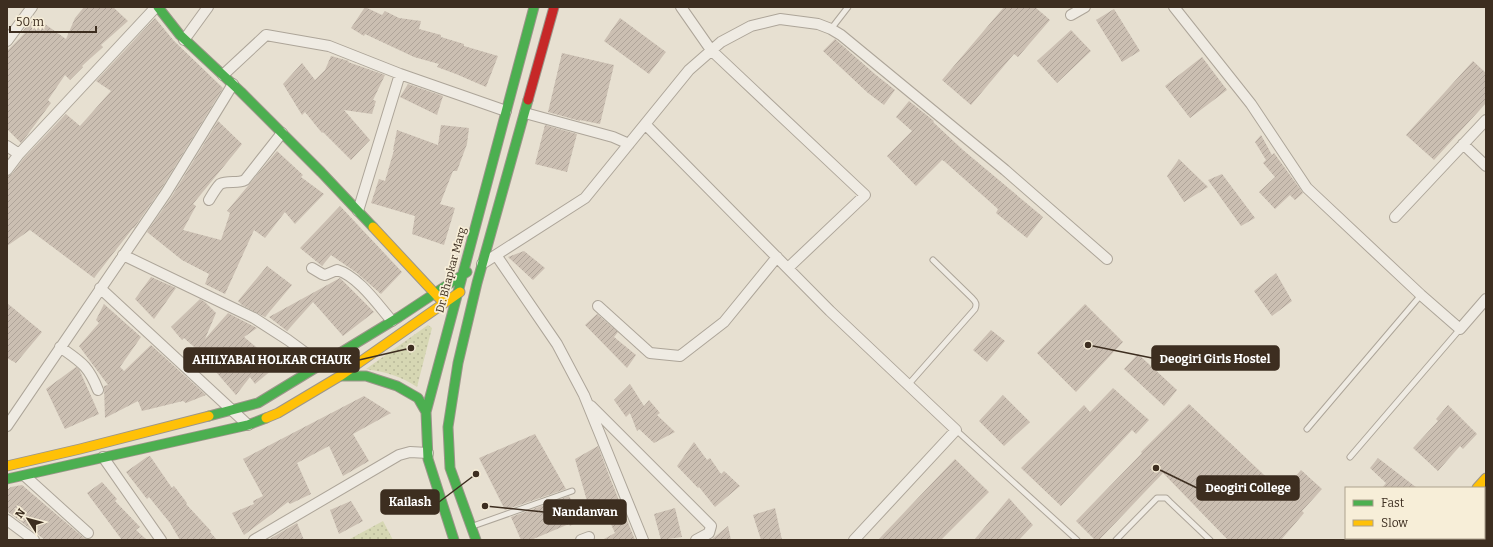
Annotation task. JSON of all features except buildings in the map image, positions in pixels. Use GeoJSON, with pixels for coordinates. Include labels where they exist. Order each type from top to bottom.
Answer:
{"type":"FeatureCollection","features":[{"type":"Feature","properties":{"kind":"main road"},"geometry":{"type":"LineString","coordinates":[[157,7],[184,40],[233,84],[282,133],[436,293],[444,304]]}},
{"type":"Feature","properties":{"kind":"main road","name":"Dr. Bhapkar Marg"},"geometry":{"type":"LineString","coordinates":[[454,540],[428,459],[426,412],[534,7]]}},
{"type":"Feature","properties":{"kind":"main road"},"geometry":{"type":"LineString","coordinates":[[476,540],[470,527],[450,468],[448,427],[458,363],[476,283],[554,7]]}},
{"type":"Feature","properties":{"kind":"main road"},"geometry":{"type":"LineString","coordinates":[[7,466],[80,449],[258,403],[392,321],[463,274],[482,264]]}},
{"type":"Feature","properties":{"kind":"main road"},"geometry":{"type":"LineString","coordinates":[[7,479],[248,425],[278,413],[340,376],[444,304],[457,293],[476,283]]}},
{"type":"Feature","properties":{"kind":"main road"},"geometry":{"type":"LineString","coordinates":[[340,376],[366,376],[397,386],[418,398],[426,412]]}},
{"type":"Feature","properties":{"kind":"main road"},"geometry":{"type":"LineString","coordinates":[[1479,487],[1486,478]]}},
{"type":"Feature","properties":{"kind":"street"},"geometry":{"type":"LineString","coordinates":[[7,40],[32,7]]}},
{"type":"Feature","properties":{"kind":"street"},"geometry":{"type":"LineString","coordinates":[[7,170],[18,154],[157,7]]}},
{"type":"Feature","properties":{"kind":"street"},"geometry":{"type":"LineString","coordinates":[[184,40],[208,7]]}},
{"type":"Feature","properties":{"kind":"street"},"geometry":{"type":"LineString","coordinates":[[681,7],[711,50],[865,195],[788,268]]}},
{"type":"Feature","properties":{"kind":"street"},"geometry":{"type":"LineString","coordinates":[[1071,16],[1085,7]]}},
{"type":"Feature","properties":{"kind":"street"},"geometry":{"type":"LineString","coordinates":[[1174,7],[1251,104],[1307,188],[1421,296],[1460,329],[1486,299]]}},
{"type":"Feature","properties":{"kind":"street"},"geometry":{"type":"LineString","coordinates":[[482,264],[586,198],[689,70],[711,50],[721,42],[751,26],[780,18],[818,24],[841,35],[1005,170],[1107,259]]}},
{"type":"Feature","properties":{"kind":"street"},"geometry":{"type":"LineString","coordinates":[[223,75],[266,35],[328,46],[400,74],[506,111]]}},
{"type":"Feature","properties":{"kind":"street"},"geometry":{"type":"LineString","coordinates":[[358,211],[400,74]]}},
{"type":"Feature","properties":{"kind":"street"},"geometry":{"type":"LineString","coordinates":[[7,426],[166,193],[233,84]]}},
{"type":"Feature","properties":{"kind":"street"},"geometry":{"type":"LineString","coordinates":[[525,113],[613,137],[629,144]]}},
{"type":"Feature","properties":{"kind":"street"},"geometry":{"type":"LineString","coordinates":[[1395,216],[1486,120]]}},
{"type":"Feature","properties":{"kind":"street"},"geometry":{"type":"LineString","coordinates":[[645,124],[830,311],[956,430],[854,540]]}},
{"type":"Feature","properties":{"kind":"street"},"geometry":{"type":"LineString","coordinates":[[209,200],[222,183],[242,182],[245,180],[282,133]]}},
{"type":"Feature","properties":{"kind":"street"},"geometry":{"type":"LineString","coordinates":[[1463,144],[1486,166]]}},
{"type":"Feature","properties":{"kind":"street"},"geometry":{"type":"LineString","coordinates":[[7,146],[18,154]]}},
{"type":"Feature","properties":{"kind":"street"},"geometry":{"type":"LineString","coordinates":[[123,255],[254,318],[288,340],[322,365]]}},
{"type":"Feature","properties":{"kind":"street"},"geometry":{"type":"LineString","coordinates":[[496,255],[557,344],[586,402],[643,540]]}},
{"type":"Feature","properties":{"kind":"street"},"geometry":{"type":"LineString","coordinates":[[598,306],[650,353],[680,356],[724,322],[777,257]]}},
{"type":"Feature","properties":{"kind":"street"},"geometry":{"type":"LineString","coordinates":[[312,268],[322,274],[328,275],[337,270],[348,275],[358,283],[392,321]]}},
{"type":"Feature","properties":{"kind":"street"},"geometry":{"type":"LineString","coordinates":[[100,288],[248,425]]}},
{"type":"Feature","properties":{"kind":"street"},"geometry":{"type":"LineString","coordinates":[[60,347],[85,365],[98,390]]}},
{"type":"Feature","properties":{"kind":"street"},"geometry":{"type":"LineString","coordinates":[[586,402],[711,526],[709,533],[696,540]]}},
{"type":"Feature","properties":{"kind":"street"},"geometry":{"type":"LineString","coordinates":[[254,540],[398,455],[410,452],[428,453]]}},
{"type":"Feature","properties":{"kind":"street"},"geometry":{"type":"LineString","coordinates":[[103,457],[161,540]]}},
{"type":"Feature","properties":{"kind":"street"},"geometry":{"type":"LineString","coordinates":[[24,476],[88,533]]}},
{"type":"Feature","properties":{"kind":"street"},"geometry":{"type":"LineString","coordinates":[[7,520],[34,540]]}},
{"type":"Feature","properties":{"kind":"lane"},"geometry":{"type":"LineString","coordinates":[[831,29],[848,7]]}},
{"type":"Feature","properties":{"kind":"lane"},"geometry":{"type":"LineString","coordinates":[[908,385],[975,310],[976,306],[976,302],[933,260]]}},
{"type":"Feature","properties":{"kind":"lane"},"geometry":{"type":"LineString","coordinates":[[1306,429],[1421,296]]}},
{"type":"Feature","properties":{"kind":"lane"},"geometry":{"type":"LineString","coordinates":[[1350,457],[1460,329]]}},
{"type":"Feature","properties":{"kind":"lane"},"geometry":{"type":"LineString","coordinates":[[956,430],[1077,540]]}},
{"type":"Feature","properties":{"kind":"lane"},"geometry":{"type":"LineString","coordinates":[[470,527],[572,491]]}},
{"type":"Feature","properties":{"kind":"lane"},"geometry":{"type":"LineString","coordinates":[[1116,540],[1156,498],[1161,497],[1170,502],[1210,540]]}},
{"type":"Feature","properties":{"kind":"green space"},"geometry":{"type":"Polygon","coordinates":[[[428,325],[432,328],[417,387],[393,375],[366,369],[428,325]]]}},
{"type":"Feature","properties":{"kind":"green space"},"geometry":{"type":"Polygon","coordinates":[[[383,521],[393,540],[348,540],[383,521]]]}},
{"type":"Feature","properties":{"kind":"traffic: fast"},"geometry":{"type":"LineString","coordinates":[[158,7],[180,35],[241,92],[321,172],[373,227]]}},
{"type":"Feature","properties":{"kind":"traffic: fast"},"geometry":{"type":"LineString","coordinates":[[454,540],[428,459],[426,412],[534,7]]}},
{"type":"Feature","properties":{"kind":"traffic: fast"},"geometry":{"type":"LineString","coordinates":[[476,540],[450,468],[448,427],[458,363],[477,283],[528,100]]}},
{"type":"Feature","properties":{"kind":"traffic: fast"},"geometry":{"type":"LineString","coordinates":[[209,416],[258,403],[399,317],[467,272]]}},
{"type":"Feature","properties":{"kind":"traffic: fast"},"geometry":{"type":"LineString","coordinates":[[340,376],[366,376],[397,386],[418,398],[426,412]]}},
{"type":"Feature","properties":{"kind":"traffic: fast"},"geometry":{"type":"LineString","coordinates":[[7,479],[248,425],[266,418]]}},
{"type":"Feature","properties":{"kind":"traffic: slow"},"geometry":{"type":"LineString","coordinates":[[373,227],[441,300]]}},
{"type":"Feature","properties":{"kind":"traffic: slow"},"geometry":{"type":"LineString","coordinates":[[266,418],[278,413],[340,376],[460,292]]}},
{"type":"Feature","properties":{"kind":"traffic: slow"},"geometry":{"type":"LineString","coordinates":[[7,466],[209,416]]}},
{"type":"Feature","properties":{"kind":"traffic: slow"},"geometry":{"type":"LineString","coordinates":[[1478,487],[1486,478]]}},
{"type":"Feature","properties":{"kind":"traffic: jam"},"geometry":{"type":"LineString","coordinates":[[528,100],[554,7]]}},
{"type":"Feature","properties":{"kind":"place","name":"Deogiri Girls Hostel"},"geometry":{"type":"Point","coordinates":[1088,345]}},
{"type":"Feature","properties":{"kind":"place","name":"AHILYABAI HOLKAR CHAUK"},"geometry":{"type":"Point","coordinates":[411,348]}},
{"type":"Feature","properties":{"kind":"place","name":"Deogiri College"},"geometry":{"type":"Point","coordinates":[1156,468]}},
{"type":"Feature","properties":{"kind":"place","name":"Kailash"},"geometry":{"type":"Point","coordinates":[476,474]}},
{"type":"Feature","properties":{"kind":"place","name":"Nandanvan"},"geometry":{"type":"Point","coordinates":[485,506]}}]}
